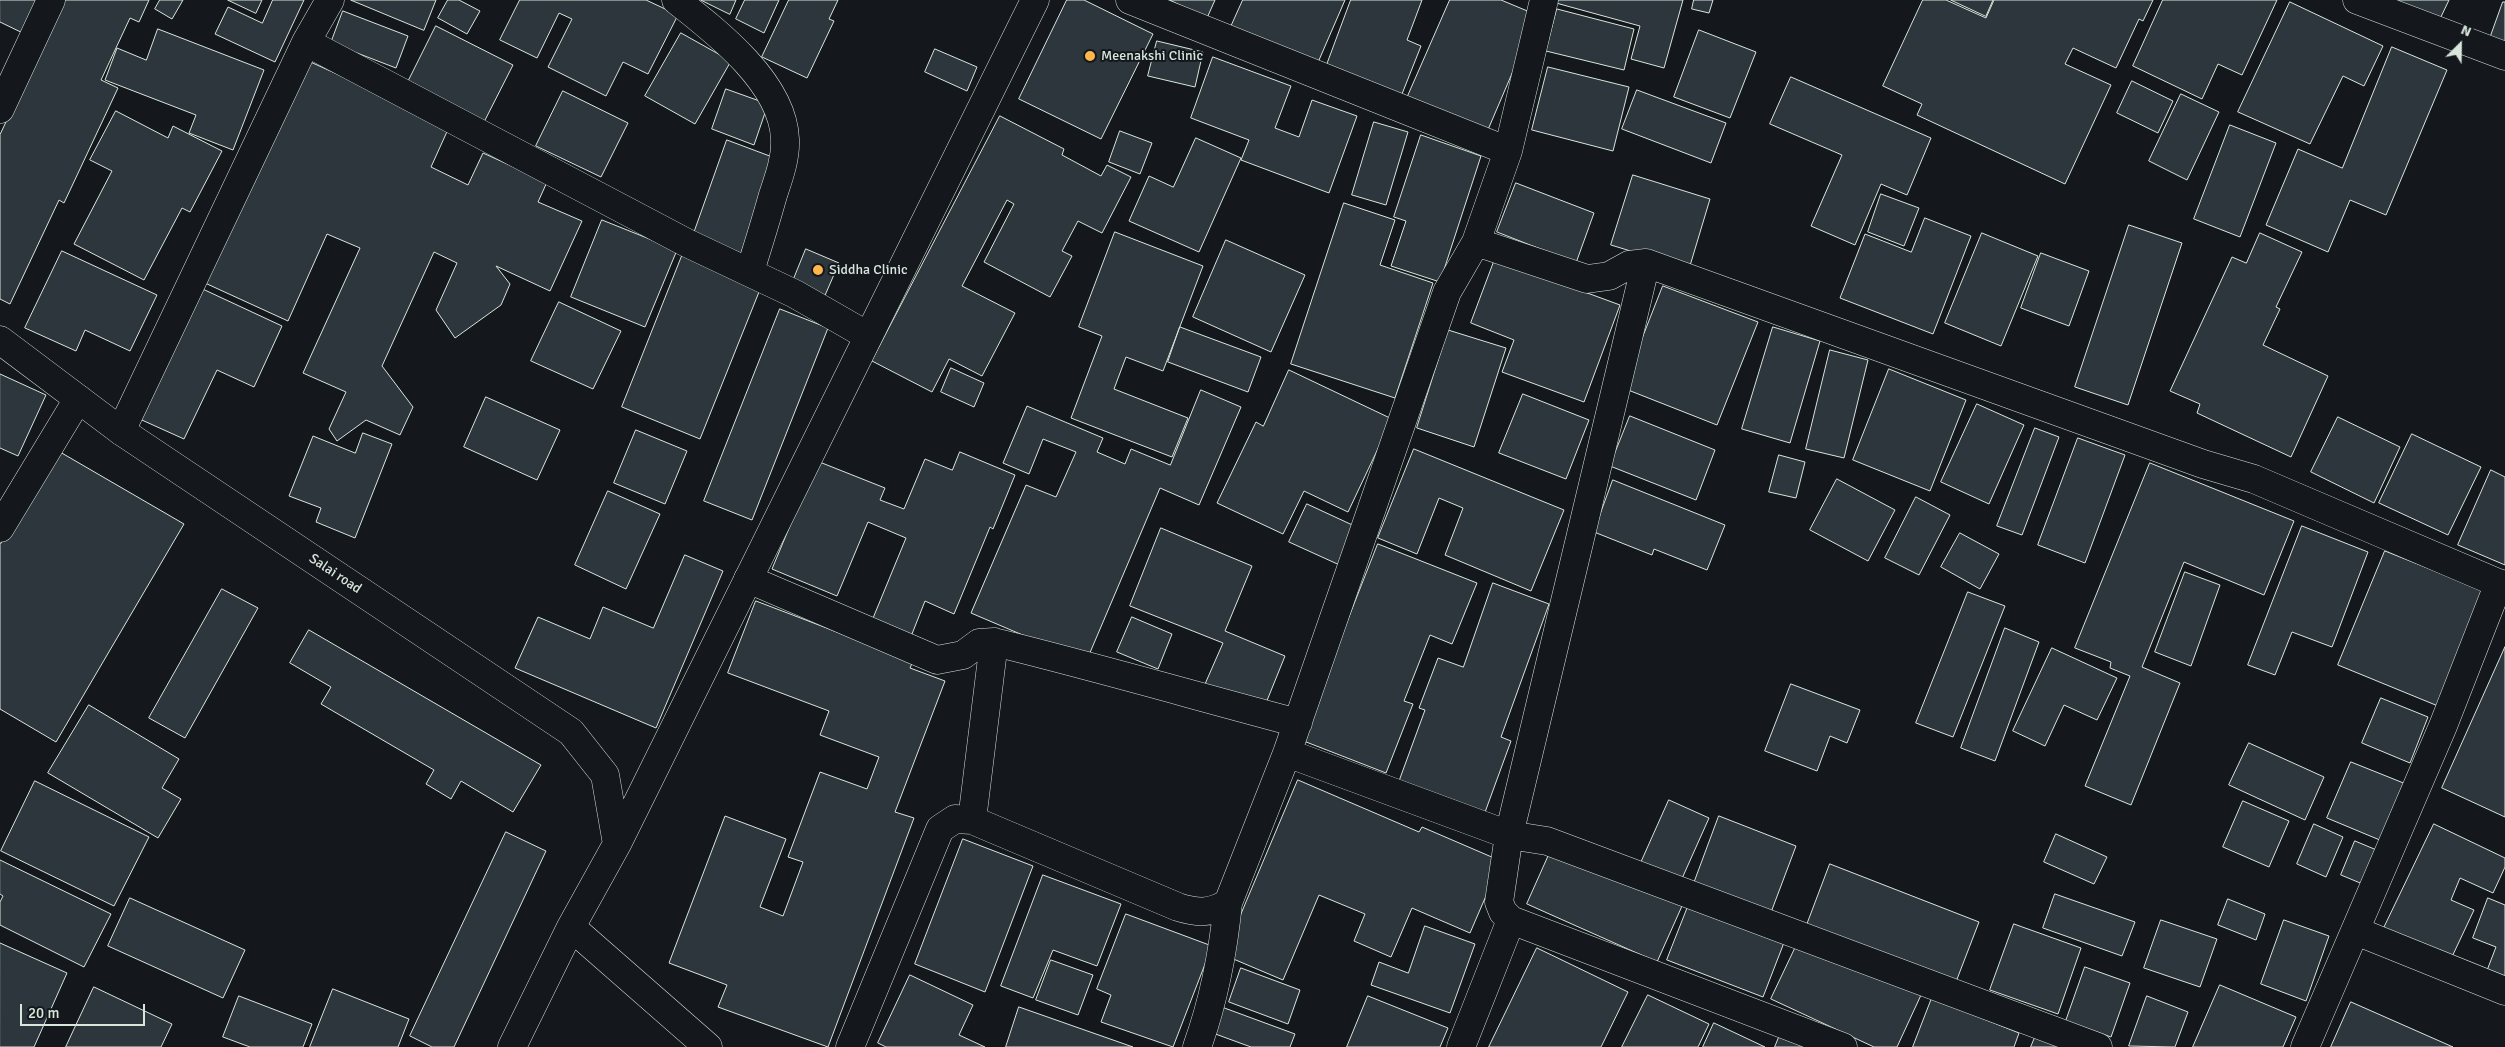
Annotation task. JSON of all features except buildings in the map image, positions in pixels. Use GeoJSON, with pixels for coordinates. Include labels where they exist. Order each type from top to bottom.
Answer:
{"type":"FeatureCollection","features":[{"type":"Feature","properties":{"kind":"street"},"geometry":{"type":"LineString","coordinates":[[0,109],[51,0]]}},
{"type":"Feature","properties":{"kind":"street"},"geometry":{"type":"LineString","coordinates":[[120,431],[306,42],[330,0]]}},
{"type":"Feature","properties":{"kind":"street"},"geometry":{"type":"LineString","coordinates":[[676,0],[726,40],[748,63],[767,89],[782,120],[786,140],[782,165],[750,271]]}},
{"type":"Feature","properties":{"kind":"street"},"geometry":{"type":"LineString","coordinates":[[512,1047],[571,927],[617,844],[1035,0]]}},
{"type":"Feature","properties":{"kind":"street"},"geometry":{"type":"LineString","coordinates":[[1130,0],[1508,151]]}},
{"type":"Feature","properties":{"kind":"street"},"geometry":{"type":"LineString","coordinates":[[1197,1047],[1210,1009],[1224,945],[1228,903],[1287,753],[1447,292],[1476,242],[1508,151],[1544,0]]}},
{"type":"Feature","properties":{"kind":"street"},"geometry":{"type":"LineString","coordinates":[[2357,0],[2505,56]]}},
{"type":"Feature","properties":{"kind":"street"},"geometry":{"type":"LineString","coordinates":[[306,42],[687,243],[750,271],[868,336]]}},
{"type":"Feature","properties":{"kind":"street"},"geometry":{"type":"LineString","coordinates":[[1476,242],[1587,279],[1609,276],[1629,265],[1646,263],[2203,464],[2254,478],[2502,584],[2356,931],[2305,1047]]}},
{"type":"Feature","properties":{"kind":"street"},"geometry":{"type":"LineString","coordinates":[[1646,263],[1509,835],[1499,902],[1503,912],[1511,920],[1843,1047]]}},
{"type":"Feature","properties":{"kind":"street","name":"Salai road"},"geometry":{"type":"LineString","coordinates":[[0,340],[120,431],[571,732],[606,775],[617,844]]}},
{"type":"Feature","properties":{"kind":"street"},"geometry":{"type":"LineString","coordinates":[[0,528],[78,399]]}},
{"type":"Feature","properties":{"kind":"street"},"geometry":{"type":"LineString","coordinates":[[748,579],[937,660],[963,655],[979,643],[994,642],[1109,670],[1141,682],[1298,722]]}},
{"type":"Feature","properties":{"kind":"street"},"geometry":{"type":"LineString","coordinates":[[972,820],[994,642]]}},
{"type":"Feature","properties":{"kind":"street"},"geometry":{"type":"LineString","coordinates":[[1287,753],[1509,835],[1547,840],[2098,1047]]}},
{"type":"Feature","properties":{"kind":"street"},"geometry":{"type":"LineString","coordinates":[[850,1047],[940,829],[955,818],[972,820],[1178,907],[1196,912],[1208,912],[1228,903]]}},
{"type":"Feature","properties":{"kind":"street"},"geometry":{"type":"LineString","coordinates":[[1460,1047],[1511,920]]}},
{"type":"Feature","properties":{"kind":"street"},"geometry":{"type":"LineString","coordinates":[[571,927],[708,1047]]}},
{"type":"Feature","properties":{"kind":"street"},"geometry":{"type":"LineString","coordinates":[[2356,931],[2505,990]]}},
{"type":"Feature","properties":{"kind":"place","name":"Meenakshi Clinic"},"geometry":{"type":"Point","coordinates":[1090,56]}},
{"type":"Feature","properties":{"kind":"place","name":"Siddha Clinic"},"geometry":{"type":"Point","coordinates":[818,270]}}]}
